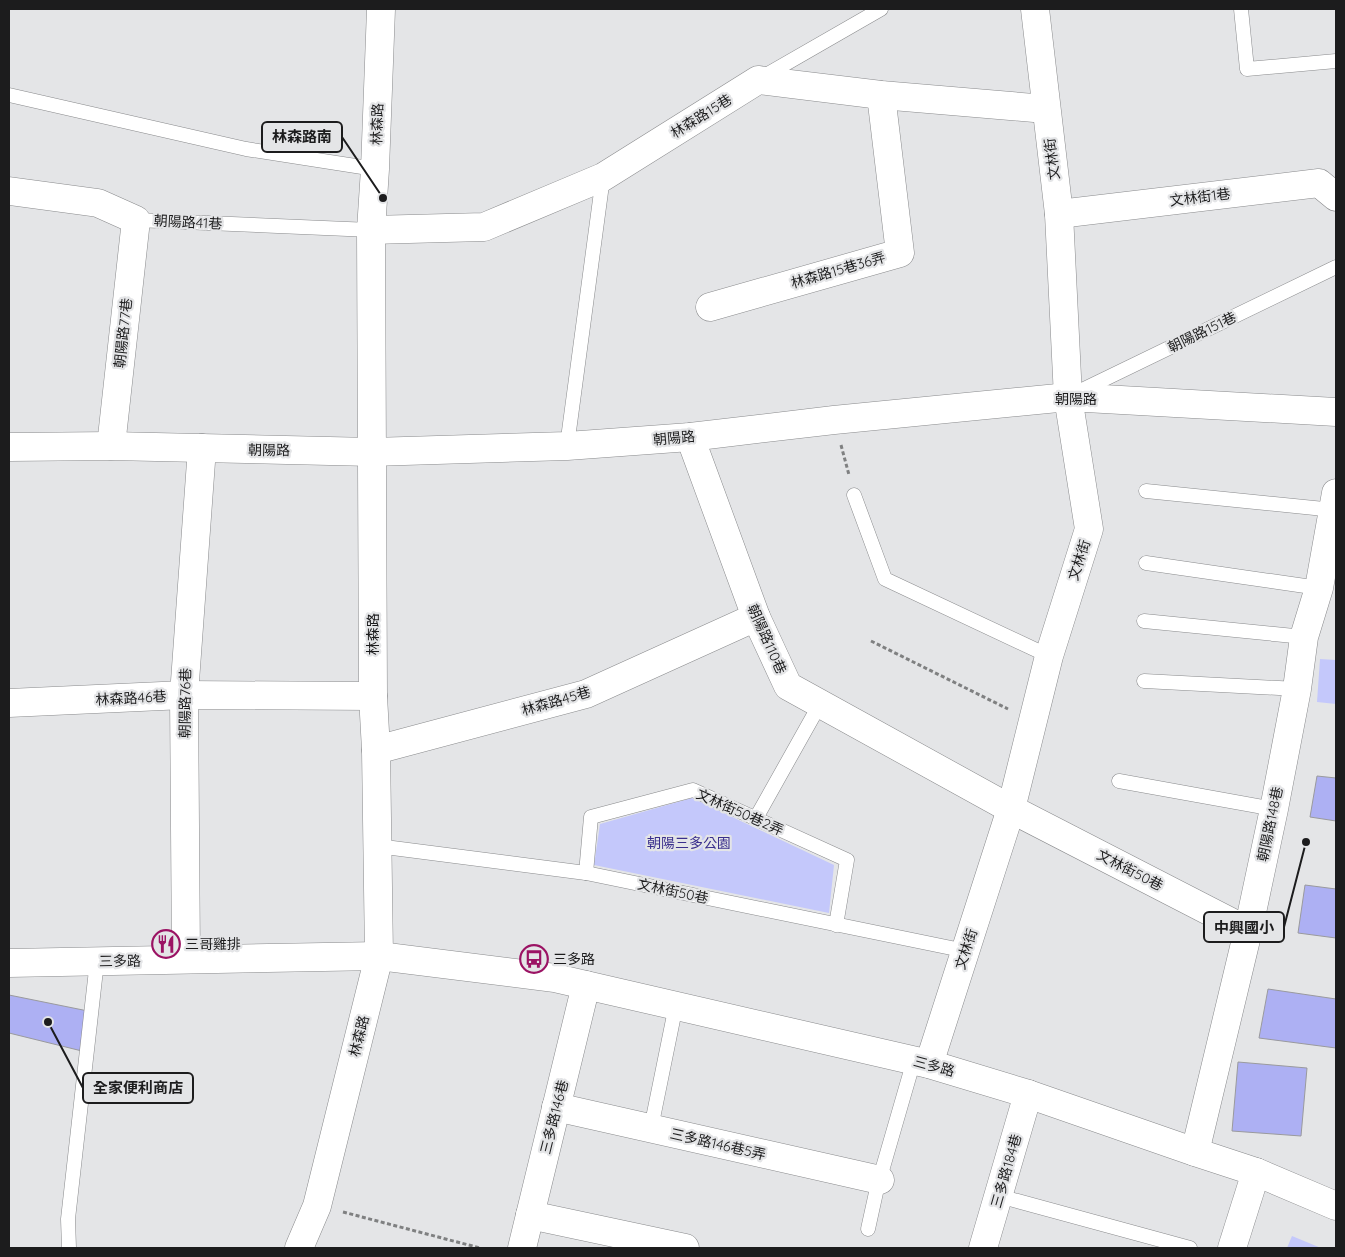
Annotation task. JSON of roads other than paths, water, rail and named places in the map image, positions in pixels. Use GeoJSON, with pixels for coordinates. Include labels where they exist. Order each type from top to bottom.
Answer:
{"type":"FeatureCollection","features":[{"type":"Feature","properties":{"kind":"street","name":"林森路"},"geometry":{"type":"LineString","coordinates":[[300,1248],[317,1206],[379,956],[376,750],[373,696],[371,230],[381,9]]}},
{"type":"Feature","properties":{"kind":"street","name":"文林街"},"geometry":{"type":"LineString","coordinates":[[922,1062],[966,951],[1011,809],[1049,656],[1089,529],[1068,397],[1059,214],[1036,9]]}},
{"type":"Feature","properties":{"kind":"street"},"geometry":{"type":"LineString","coordinates":[[758,80],[881,95],[1046,109]]}},
{"type":"Feature","properties":{"kind":"street","name":"林森路15巷"},"geometry":{"type":"LineString","coordinates":[[371,230],[484,227],[603,177],[758,80]]}},
{"type":"Feature","properties":{"kind":"street","name":"林森路15巷36弄"},"geometry":{"type":"LineString","coordinates":[[710,307],[900,253],[881,95]]}},
{"type":"Feature","properties":{"kind":"street","name":"文林街1巷"},"geometry":{"type":"LineString","coordinates":[[1059,214],[1331,188]]}},
{"type":"Feature","properties":{"kind":"street","name":"朝陽路41巷"},"geometry":{"type":"LineString","coordinates":[[9,191],[98,202],[136,220]]}},
{"type":"Feature","properties":{"kind":"street","name":"朝陽路77巷"},"geometry":{"type":"LineString","coordinates":[[110,446],[136,220]]}},
{"type":"Feature","properties":{"kind":"street","name":"朝陽路"},"geometry":{"type":"LineString","coordinates":[[9,446],[110,446],[372,452],[567,446],[690,437],[834,420],[1068,397],[1336,412]]}},
{"type":"Feature","properties":{"kind":"street","name":"朝陽路110巷"},"geometry":{"type":"LineString","coordinates":[[690,437],[756,617],[788,686],[1011,809]]}},
{"type":"Feature","properties":{"kind":"street","name":"朝陽路76巷"},"geometry":{"type":"LineString","coordinates":[[186,959],[184,695],[202,448]]}},
{"type":"Feature","properties":{"kind":"street","name":"朝陽路148巷"},"geometry":{"type":"LineString","coordinates":[[1195,1152],[1248,931],[1274,809],[1304,638],[1319,588],[1335,502]]}},
{"type":"Feature","properties":{"kind":"street","name":"林森路45巷"},"geometry":{"type":"LineString","coordinates":[[376,750],[586,694],[756,617]]}},
{"type":"Feature","properties":{"kind":"street","name":"林森路46巷"},"geometry":{"type":"LineString","coordinates":[[9,703],[184,695],[373,696]]}},
{"type":"Feature","properties":{"kind":"street","name":"文林街50巷"},"geometry":{"type":"LineString","coordinates":[[1011,809],[1248,931]]}},
{"type":"Feature","properties":{"kind":"street","name":"三多路"},"geometry":{"type":"LineString","coordinates":[[9,963],[379,956],[555,978],[922,1062],[1028,1094],[1256,1172],[1336,1206]]}},
{"type":"Feature","properties":{"kind":"street","name":"三多路146巷"},"geometry":{"type":"LineString","coordinates":[[522,1248],[586,985]]}},
{"type":"Feature","properties":{"kind":"street","name":"三多路184巷"},"geometry":{"type":"LineString","coordinates":[[983,1248],[1028,1094]]}},
{"type":"Feature","properties":{"kind":"street","name":"三多路146巷5弄"},"geometry":{"type":"LineString","coordinates":[[556,1107],[880,1180]]}},
{"type":"Feature","properties":{"kind":"street"},"geometry":{"type":"LineString","coordinates":[[1232,1248],[1256,1172]]}},
{"type":"Feature","properties":{"kind":"street"},"geometry":{"type":"LineString","coordinates":[[530,1215],[685,1248]]}},
{"type":"Feature","properties":{"kind":"lane"},"geometry":{"type":"LineString","coordinates":[[758,80],[881,9]]}},
{"type":"Feature","properties":{"kind":"lane"},"geometry":{"type":"LineString","coordinates":[[1241,9],[1247,69],[1336,61]]}},
{"type":"Feature","properties":{"kind":"lane"},"geometry":{"type":"LineString","coordinates":[[9,95],[246,149],[375,169]]}},
{"type":"Feature","properties":{"kind":"lane"},"geometry":{"type":"LineString","coordinates":[[567,446],[603,177]]}},
{"type":"Feature","properties":{"kind":"lane","name":"朝陽路41巷"},"geometry":{"type":"LineString","coordinates":[[136,220],[371,230]]}},
{"type":"Feature","properties":{"kind":"lane","name":"朝陽路151巷"},"geometry":{"type":"LineString","coordinates":[[1068,397],[1336,267]]}},
{"type":"Feature","properties":{"kind":"lane"},"geometry":{"type":"LineString","coordinates":[[1146,491],[1335,502]]}},
{"type":"Feature","properties":{"kind":"lane"},"geometry":{"type":"LineString","coordinates":[[854,495],[885,579],[1049,656]]}},
{"type":"Feature","properties":{"kind":"lane"},"geometry":{"type":"LineString","coordinates":[[1146,562],[1319,588]]}},
{"type":"Feature","properties":{"kind":"lane"},"geometry":{"type":"LineString","coordinates":[[1144,621],[1304,638]]}},
{"type":"Feature","properties":{"kind":"lane"},"geometry":{"type":"LineString","coordinates":[[1144,681],[1296,689]]}},
{"type":"Feature","properties":{"kind":"lane"},"geometry":{"type":"LineString","coordinates":[[756,818],[820,704]]}},
{"type":"Feature","properties":{"kind":"lane"},"geometry":{"type":"LineString","coordinates":[[1119,781],[1274,809]]}},
{"type":"Feature","properties":{"kind":"lane","name":"文林街50巷2弄"},"geometry":{"type":"LineString","coordinates":[[586,872],[591,817],[693,790],[847,860],[836,924]]}},
{"type":"Feature","properties":{"kind":"lane","name":"文林街50巷"},"geometry":{"type":"LineString","coordinates":[[377,846],[586,872],[966,951]]}},
{"type":"Feature","properties":{"kind":"lane"},"geometry":{"type":"LineString","coordinates":[[69,1248],[68,1219],[97,961]]}},
{"type":"Feature","properties":{"kind":"lane"},"geometry":{"type":"LineString","coordinates":[[651,1128],[676,1005]]}},
{"type":"Feature","properties":{"kind":"lane"},"geometry":{"type":"LineString","coordinates":[[868,1229],[880,1180],[922,1062]]}},
{"type":"Feature","properties":{"kind":"lane"},"geometry":{"type":"LineString","coordinates":[[999,1196],[1190,1248]]}},
{"type":"Feature","properties":{"kind":"place","name":"林森路南"},"geometry":{"type":"Point","coordinates":[383,198]}},
{"type":"Feature","properties":{"kind":"place","name":"中興國小"},"geometry":{"type":"Point","coordinates":[1306,842]}},
{"type":"Feature","properties":{"kind":"place","name":"三哥雞排"},"geometry":{"type":"Point","coordinates":[166,944]}},
{"type":"Feature","properties":{"kind":"place","name":"三多路"},"geometry":{"type":"Point","coordinates":[534,959]}},
{"type":"Feature","properties":{"kind":"place","name":"全家便利商店"},"geometry":{"type":"Point","coordinates":[48,1022]}},
{"type":"Feature","properties":{"kind":"park label","name":"朝陽三多公園"},"geometry":{"type":"Point","coordinates":[689,843]}}]}
